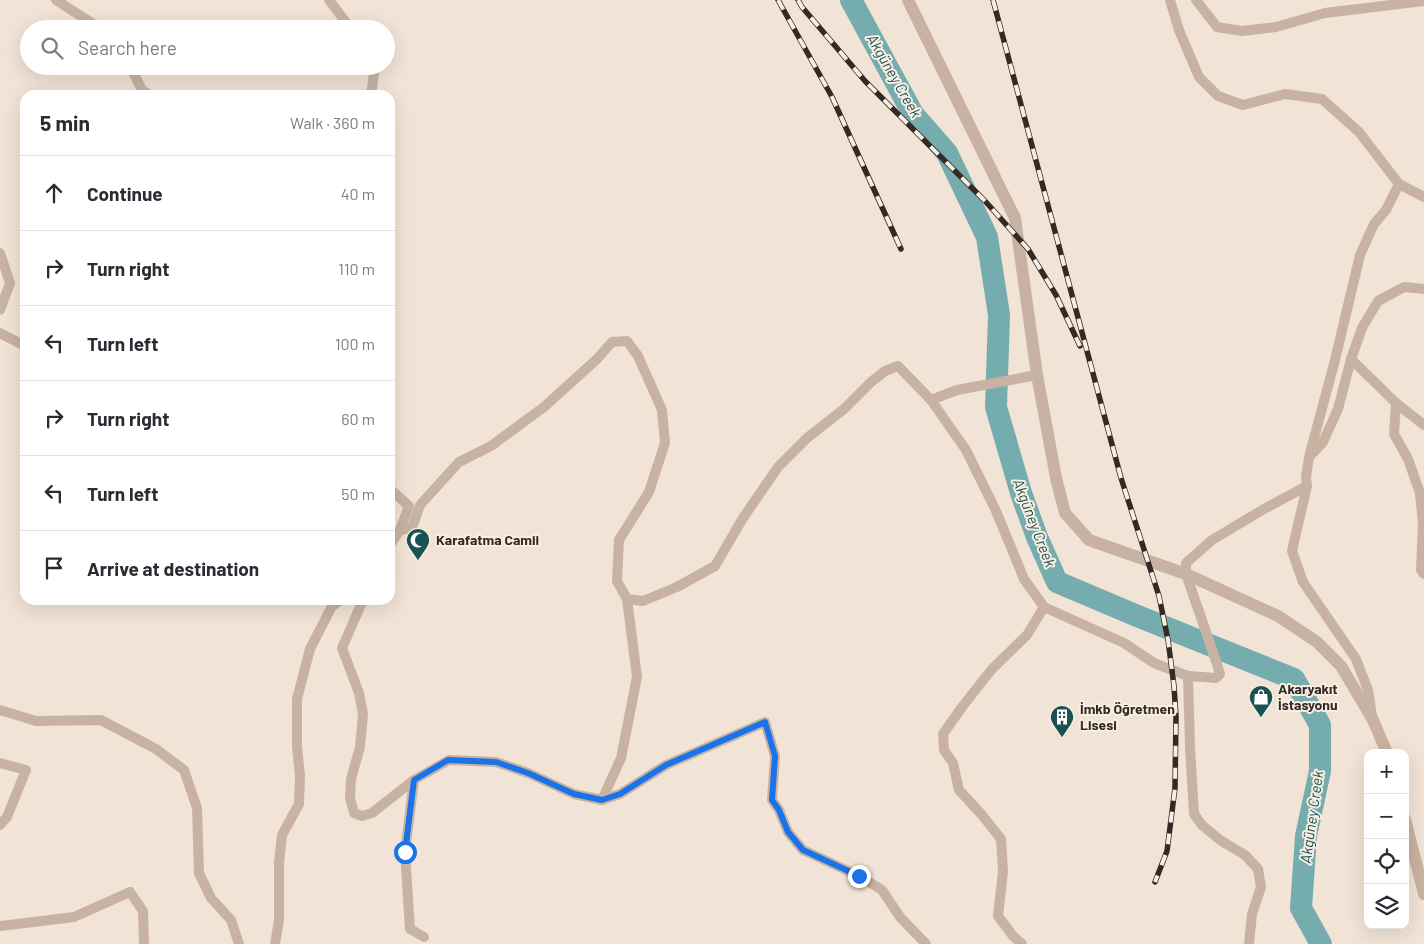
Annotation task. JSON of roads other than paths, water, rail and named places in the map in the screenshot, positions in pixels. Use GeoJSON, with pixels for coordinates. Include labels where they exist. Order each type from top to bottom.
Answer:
{"type":"FeatureCollection","features":[{"type":"Feature","properties":{"kind":"street"},"geometry":{"type":"LineString","coordinates":[[56,0],[87,20]]}},
{"type":"Feature","properties":{"kind":"street"},"geometry":{"type":"LineString","coordinates":[[329,0],[344,20]]}},
{"type":"Feature","properties":{"kind":"street"},"geometry":{"type":"LineString","coordinates":[[908,0],[1015,218],[1036,375],[1056,478],[1065,513],[1089,540],[1186,574],[1278,616],[1317,642],[1341,666],[1373,720],[1385,749]]}},
{"type":"Feature","properties":{"kind":"street"},"geometry":{"type":"LineString","coordinates":[[1170,0],[1179,30],[1199,77],[1218,96],[1243,105],[1286,94],[1322,99],[1359,132],[1399,184],[1424,197]]}},
{"type":"Feature","properties":{"kind":"street"},"geometry":{"type":"LineString","coordinates":[[1196,0],[1217,27],[1242,32],[1276,27],[1325,13],[1424,2]]}},
{"type":"Feature","properties":{"kind":"street"},"geometry":{"type":"LineString","coordinates":[[134,75],[142,90]]}},
{"type":"Feature","properties":{"kind":"street"},"geometry":{"type":"LineString","coordinates":[[372,90],[374,75]]}},
{"type":"Feature","properties":{"kind":"street"},"geometry":{"type":"LineString","coordinates":[[1373,720],[1368,690],[1356,659],[1303,582],[1292,551],[1307,486],[1306,477],[1309,457],[1360,255],[1374,224],[1386,210],[1399,184]]}},
{"type":"Feature","properties":{"kind":"street"},"geometry":{"type":"LineString","coordinates":[[0,253],[10,283],[0,310]]}},
{"type":"Feature","properties":{"kind":"street"},"geometry":{"type":"LineString","coordinates":[[1309,457],[1323,442],[1338,409],[1351,359],[1362,328],[1378,302],[1404,287],[1424,289]]}},
{"type":"Feature","properties":{"kind":"street"},"geometry":{"type":"LineString","coordinates":[[0,332],[20,343]]}},
{"type":"Feature","properties":{"kind":"street"},"geometry":{"type":"LineString","coordinates":[[400,530],[412,528],[420,505],[459,462],[492,446],[544,407],[597,359],[612,342],[627,341],[638,356],[662,410],[665,443],[649,492],[619,540],[617,581],[627,599],[637,677],[621,758],[602,800]]}},
{"type":"Feature","properties":{"kind":"street"},"geometry":{"type":"LineString","coordinates":[[1351,359],[1396,403],[1424,425]]}},
{"type":"Feature","properties":{"kind":"street"},"geometry":{"type":"LineString","coordinates":[[627,599],[642,601],[677,587],[715,566],[743,518],[778,467],[807,438],[844,409],[885,371],[898,366],[931,400],[966,450],[996,511],[1024,579],[1044,607],[1124,643],[1154,663],[1188,676],[1216,678],[1220,674],[1201,613],[1186,574],[1186,563],[1212,540],[1307,486]]}},
{"type":"Feature","properties":{"kind":"street"},"geometry":{"type":"LineString","coordinates":[[931,400],[957,390],[1036,375]]}},
{"type":"Feature","properties":{"kind":"street"},"geometry":{"type":"LineString","coordinates":[[1396,403],[1394,434],[1408,459],[1420,493],[1423,525],[1421,570],[1424,574]]}},
{"type":"Feature","properties":{"kind":"street"},"geometry":{"type":"LineString","coordinates":[[395,493],[409,506],[400,530],[395,538]]}},
{"type":"Feature","properties":{"kind":"street"},"geometry":{"type":"LineString","coordinates":[[275,944],[279,920],[278,863],[282,835],[299,804],[300,776],[297,748],[297,699],[310,649],[334,605]]}},
{"type":"Feature","properties":{"kind":"street"},"geometry":{"type":"LineString","coordinates":[[361,605],[342,648],[359,693],[364,714],[360,748],[351,779],[350,798],[354,813],[362,816],[372,813],[414,780],[448,760],[496,762],[528,773],[574,794],[602,800],[620,794],[666,765],[765,722],[775,756],[772,800],[779,810],[788,832],[803,850],[859,876],[882,890],[900,917],[926,944]]}},
{"type":"Feature","properties":{"kind":"street"},"geometry":{"type":"LineString","coordinates":[[1022,944],[1013,936],[998,916],[1003,871],[1001,839],[959,790],[953,763],[944,750],[943,734],[992,669],[1027,635],[1044,607]]}},
{"type":"Feature","properties":{"kind":"street"},"geometry":{"type":"LineString","coordinates":[[1188,676],[1194,814],[1202,825],[1220,840],[1245,855],[1258,869],[1261,887],[1252,914],[1249,944]]}},
{"type":"Feature","properties":{"kind":"street"},"geometry":{"type":"LineString","coordinates":[[0,710],[36,721],[101,720],[156,749],[184,770],[197,808],[199,873],[212,898],[231,920],[239,944]]}},
{"type":"Feature","properties":{"kind":"street"},"geometry":{"type":"LineString","coordinates":[[0,763],[26,770],[7,817],[0,825]]}},
{"type":"Feature","properties":{"kind":"street"},"geometry":{"type":"LineString","coordinates":[[414,780],[405,852],[407,896],[410,929],[424,937]]}},
{"type":"Feature","properties":{"kind":"street"},"geometry":{"type":"LineString","coordinates":[[1409,836],[1424,894]]}},
{"type":"Feature","properties":{"kind":"street"},"geometry":{"type":"LineString","coordinates":[[1,926],[74,917],[130,892],[143,911],[144,944]]}},
{"type":"Feature","properties":{"kind":"waterway","name":"Akgüney Creek"},"geometry":{"type":"LineString","coordinates":[[851,0],[913,114],[947,153],[987,237],[999,315],[996,407],[1021,493],[1037,537],[1057,582],[1294,679],[1320,725],[1320,771],[1306,836],[1301,908],[1321,944]]}},
{"type":"Feature","properties":{"kind":"railway"},"geometry":{"type":"LineString","coordinates":[[778,0],[832,97],[901,249]]}},
{"type":"Feature","properties":{"kind":"railway"},"geometry":{"type":"LineString","coordinates":[[798,0],[865,81],[985,201],[1028,249],[1056,295],[1080,346]]}},
{"type":"Feature","properties":{"kind":"railway"},"geometry":{"type":"LineString","coordinates":[[993,0],[1121,478],[1159,596],[1168,640],[1176,717],[1175,788],[1167,851],[1155,882]]}},
{"type":"Feature","properties":{"kind":"place","name":"Karafatma Camii"},"geometry":{"type":"Point","coordinates":[418,561]}},
{"type":"Feature","properties":{"kind":"place","name":"Akaryakıt İstasyonu"},"geometry":{"type":"Point","coordinates":[1261,718]}},
{"type":"Feature","properties":{"kind":"place","name":"İmkb Öğretmen Lisesi"},"geometry":{"type":"Point","coordinates":[1062,738]}}]}
